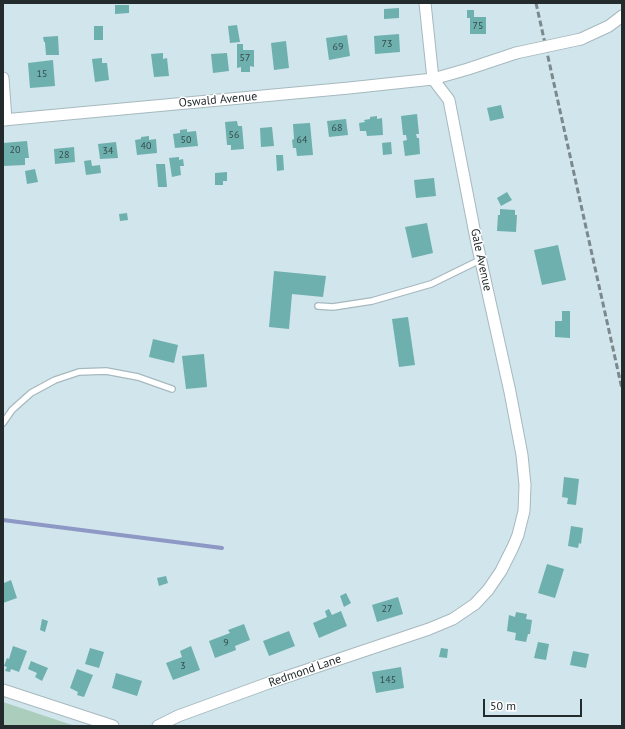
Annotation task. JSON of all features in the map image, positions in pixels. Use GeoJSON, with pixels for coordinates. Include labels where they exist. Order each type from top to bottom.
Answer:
{"type":"FeatureCollection","features":[{"type":"Feature","properties":{"kind":"street"},"geometry":{"type":"LineString","coordinates":[[425,3],[433,79],[516,53],[581,39],[609,26],[622,16]]}},
{"type":"Feature","properties":{"kind":"street"},"geometry":{"type":"LineString","coordinates":[[3,78],[5,120]]}},
{"type":"Feature","properties":{"kind":"street","name":"Oswald Avenue"},"geometry":{"type":"LineString","coordinates":[[5,120],[343,89],[433,79]]}},
{"type":"Feature","properties":{"kind":"street","name":"Gale Avenue"},"geometry":{"type":"LineString","coordinates":[[433,79],[449,100],[480,260],[517,427],[522,455],[525,498],[524,511],[518,535],[501,571],[482,597],[468,610],[453,619]]}},
{"type":"Feature","properties":{"kind":"street","name":"Redmond Lane"},"geometry":{"type":"LineString","coordinates":[[158,726],[178,716],[267,683],[430,630],[453,619]]}},
{"type":"Feature","properties":{"kind":"street"},"geometry":{"type":"LineString","coordinates":[[3,690],[113,726]]}},
{"type":"Feature","properties":{"kind":"lane"},"geometry":{"type":"LineString","coordinates":[[318,306],[333,307],[372,301],[431,284],[480,260]]}},
{"type":"Feature","properties":{"kind":"lane"},"geometry":{"type":"LineString","coordinates":[[3,423],[12,410],[31,393],[55,380],[79,372],[106,370],[138,377],[172,389]]}},
{"type":"Feature","properties":{"kind":"green space"},"geometry":{"type":"Polygon","coordinates":[[[3,702],[75,726],[3,726],[3,702]]]}},
{"type":"Feature","properties":{"kind":"building"},"geometry":{"type":"Polygon","coordinates":[[[115,5],[129,5],[129,13],[115,14],[115,5]]]}},
{"type":"Feature","properties":{"kind":"building"},"geometry":{"type":"Polygon","coordinates":[[[399,8],[399,18],[384,19],[384,9],[399,8]]]}},
{"type":"Feature","properties":{"kind":"building"},"geometry":{"type":"Polygon","coordinates":[[[467,10],[474,10],[474,17],[486,17],[486,34],[470,34],[470,18],[467,18],[467,10]]]}},
{"type":"Feature","properties":{"kind":"building"},"geometry":{"type":"Polygon","coordinates":[[[237,25],[240,42],[230,43],[228,26],[237,25]]]}},
{"type":"Feature","properties":{"kind":"building"},"geometry":{"type":"Polygon","coordinates":[[[94,26],[103,26],[103,40],[94,40],[94,26]]]}},
{"type":"Feature","properties":{"kind":"building"},"geometry":{"type":"Polygon","coordinates":[[[399,34],[400,52],[375,54],[374,36],[399,34]]]}},
{"type":"Feature","properties":{"kind":"building"},"geometry":{"type":"Polygon","coordinates":[[[347,35],[350,56],[329,60],[326,38],[347,35]]]}},
{"type":"Feature","properties":{"kind":"building"},"geometry":{"type":"Polygon","coordinates":[[[58,36],[59,55],[46,55],[43,37],[58,36]]]}},
{"type":"Feature","properties":{"kind":"building"},"geometry":{"type":"Polygon","coordinates":[[[286,41],[289,68],[274,70],[271,43],[286,41]]]}},
{"type":"Feature","properties":{"kind":"building"},"geometry":{"type":"Polygon","coordinates":[[[237,44],[243,44],[243,50],[254,50],[254,67],[250,66],[250,72],[241,72],[241,67],[237,68],[237,44]]]}},
{"type":"Feature","properties":{"kind":"building"},"geometry":{"type":"Polygon","coordinates":[[[163,53],[163,59],[167,58],[169,76],[154,77],[151,54],[163,53]]]}},
{"type":"Feature","properties":{"kind":"building"},"geometry":{"type":"Polygon","coordinates":[[[227,53],[229,71],[213,73],[211,54],[227,53]]]}},
{"type":"Feature","properties":{"kind":"building"},"geometry":{"type":"Polygon","coordinates":[[[102,58],[102,63],[107,63],[109,80],[95,82],[92,59],[102,58]]]}},
{"type":"Feature","properties":{"kind":"building"},"geometry":{"type":"Polygon","coordinates":[[[53,60],[55,86],[30,88],[28,63],[53,60]]]}},
{"type":"Feature","properties":{"kind":"building"},"geometry":{"type":"Polygon","coordinates":[[[501,105],[504,118],[490,121],[487,108],[501,105]]]}},
{"type":"Feature","properties":{"kind":"building"},"geometry":{"type":"Polygon","coordinates":[[[417,114],[419,134],[416,134],[417,138],[419,138],[420,154],[405,156],[403,141],[407,140],[406,135],[403,135],[401,116],[417,114]]]}},
{"type":"Feature","properties":{"kind":"building"},"geometry":{"type":"Polygon","coordinates":[[[377,116],[377,119],[382,118],[383,135],[367,136],[366,131],[360,131],[359,123],[365,122],[364,120],[370,119],[370,117],[377,116]]]}},
{"type":"Feature","properties":{"kind":"building"},"geometry":{"type":"Polygon","coordinates":[[[346,119],[348,135],[329,137],[327,121],[346,119]]]}},
{"type":"Feature","properties":{"kind":"building"},"geometry":{"type":"Polygon","coordinates":[[[237,121],[238,126],[242,126],[244,149],[231,150],[231,145],[227,145],[225,122],[237,121]]]}},
{"type":"Feature","properties":{"kind":"building"},"geometry":{"type":"Polygon","coordinates":[[[310,123],[313,155],[297,156],[296,148],[293,148],[292,140],[294,139],[293,124],[310,123]]]}},
{"type":"Feature","properties":{"kind":"building"},"geometry":{"type":"Polygon","coordinates":[[[272,127],[274,146],[261,147],[260,128],[272,127]]]}},
{"type":"Feature","properties":{"kind":"building"},"geometry":{"type":"Polygon","coordinates":[[[187,129],[187,132],[196,131],[198,146],[175,148],[173,134],[180,133],[180,130],[187,129]]]}},
{"type":"Feature","properties":{"kind":"building"},"geometry":{"type":"Polygon","coordinates":[[[149,136],[149,140],[156,139],[157,153],[137,155],[135,140],[141,139],[141,137],[149,136]]]}},
{"type":"Feature","properties":{"kind":"building"},"geometry":{"type":"Polygon","coordinates":[[[27,141],[29,158],[25,158],[25,165],[3,166],[3,143],[27,141]]]}},
{"type":"Feature","properties":{"kind":"building"},"geometry":{"type":"Polygon","coordinates":[[[116,142],[118,158],[100,159],[98,144],[116,142]]]}},
{"type":"Feature","properties":{"kind":"building"},"geometry":{"type":"Polygon","coordinates":[[[391,142],[392,154],[383,155],[382,143],[391,142]]]}},
{"type":"Feature","properties":{"kind":"building"},"geometry":{"type":"Polygon","coordinates":[[[74,147],[75,162],[55,164],[54,149],[74,147]]]}},
{"type":"Feature","properties":{"kind":"building"},"geometry":{"type":"Polygon","coordinates":[[[276,155],[283,155],[284,170],[277,171],[276,155]]]}},
{"type":"Feature","properties":{"kind":"building"},"geometry":{"type":"Polygon","coordinates":[[[179,157],[179,160],[183,159],[184,166],[180,166],[181,175],[172,177],[169,158],[179,157]]]}},
{"type":"Feature","properties":{"kind":"building"},"geometry":{"type":"Polygon","coordinates":[[[91,160],[92,166],[100,165],[101,173],[86,175],[84,161],[91,160]]]}},
{"type":"Feature","properties":{"kind":"building"},"geometry":{"type":"Polygon","coordinates":[[[156,164],[165,164],[167,187],[158,187],[156,164]]]}},
{"type":"Feature","properties":{"kind":"building"},"geometry":{"type":"Polygon","coordinates":[[[35,169],[38,182],[27,184],[25,171],[35,169]]]}},
{"type":"Feature","properties":{"kind":"building"},"geometry":{"type":"Polygon","coordinates":[[[227,172],[227,181],[223,181],[223,185],[215,185],[215,173],[227,172]]]}},
{"type":"Feature","properties":{"kind":"building"},"geometry":{"type":"Polygon","coordinates":[[[434,178],[436,196],[416,198],[414,180],[434,178]]]}},
{"type":"Feature","properties":{"kind":"building"},"geometry":{"type":"Polygon","coordinates":[[[507,192],[512,200],[501,206],[497,198],[507,192]]]}},
{"type":"Feature","properties":{"kind":"building"},"geometry":{"type":"Polygon","coordinates":[[[500,209],[515,210],[515,215],[517,215],[516,232],[497,231],[500,209]]]}},
{"type":"Feature","properties":{"kind":"building"},"geometry":{"type":"Polygon","coordinates":[[[127,213],[128,220],[120,221],[119,214],[127,213]]]}},
{"type":"Feature","properties":{"kind":"building"},"geometry":{"type":"Polygon","coordinates":[[[427,223],[433,253],[412,258],[405,227],[427,223]]]}},
{"type":"Feature","properties":{"kind":"building"},"geometry":{"type":"Polygon","coordinates":[[[558,245],[566,280],[542,285],[534,250],[558,245]]]}},
{"type":"Feature","properties":{"kind":"building"},"geometry":{"type":"Polygon","coordinates":[[[274,271],[326,276],[323,297],[292,294],[289,329],[269,327],[274,271]]]}},
{"type":"Feature","properties":{"kind":"building"},"geometry":{"type":"Polygon","coordinates":[[[562,311],[570,311],[570,338],[555,337],[555,321],[562,321],[562,311]]]}},
{"type":"Feature","properties":{"kind":"building"},"geometry":{"type":"Polygon","coordinates":[[[408,317],[415,365],[399,367],[392,319],[408,317]]]}},
{"type":"Feature","properties":{"kind":"building"},"geometry":{"type":"Polygon","coordinates":[[[153,339],[178,345],[174,363],[149,357],[153,339]]]}},
{"type":"Feature","properties":{"kind":"building"},"geometry":{"type":"Polygon","coordinates":[[[204,354],[207,387],[186,389],[182,356],[204,354]]]}},
{"type":"Feature","properties":{"kind":"building"},"geometry":{"type":"Polygon","coordinates":[[[564,477],[579,479],[576,505],[567,504],[568,498],[562,497],[564,477]]]}},
{"type":"Feature","properties":{"kind":"building"},"geometry":{"type":"Polygon","coordinates":[[[571,526],[583,528],[581,544],[579,543],[578,548],[568,546],[571,526]]]}},
{"type":"Feature","properties":{"kind":"building"},"geometry":{"type":"Polygon","coordinates":[[[547,564],[564,569],[555,598],[538,593],[547,564]]]}},
{"type":"Feature","properties":{"kind":"building"},"geometry":{"type":"Polygon","coordinates":[[[166,576],[168,583],[159,586],[157,578],[166,576]]]}},
{"type":"Feature","properties":{"kind":"building"},"geometry":{"type":"Polygon","coordinates":[[[3,580],[4,583],[11,580],[17,598],[3,603],[3,580]]]}},
{"type":"Feature","properties":{"kind":"building"},"geometry":{"type":"Polygon","coordinates":[[[346,593],[351,603],[344,607],[340,596],[346,593]]]}},
{"type":"Feature","properties":{"kind":"building"},"geometry":{"type":"Polygon","coordinates":[[[398,597],[403,614],[377,622],[372,605],[398,597]]]}},
{"type":"Feature","properties":{"kind":"building"},"geometry":{"type":"Polygon","coordinates":[[[329,609],[332,615],[341,611],[347,626],[319,638],[313,623],[327,617],[325,611],[329,609]]]}},
{"type":"Feature","properties":{"kind":"building"},"geometry":{"type":"Polygon","coordinates":[[[516,612],[527,614],[526,619],[532,620],[530,634],[528,634],[526,642],[515,640],[516,633],[507,631],[509,615],[515,617],[516,612]]]}},
{"type":"Feature","properties":{"kind":"building"},"geometry":{"type":"Polygon","coordinates":[[[42,619],[48,621],[45,632],[40,630],[42,619]]]}},
{"type":"Feature","properties":{"kind":"building"},"geometry":{"type":"Polygon","coordinates":[[[244,624],[250,640],[235,646],[236,650],[215,658],[209,641],[230,633],[228,630],[244,624]]]}},
{"type":"Feature","properties":{"kind":"building"},"geometry":{"type":"Polygon","coordinates":[[[289,631],[295,646],[269,656],[263,641],[289,631]]]}},
{"type":"Feature","properties":{"kind":"building"},"geometry":{"type":"Polygon","coordinates":[[[538,642],[549,644],[546,660],[534,658],[538,642]]]}},
{"type":"Feature","properties":{"kind":"building"},"geometry":{"type":"Polygon","coordinates":[[[13,646],[27,651],[19,672],[11,669],[10,672],[5,671],[7,667],[4,666],[7,658],[9,659],[13,646]]]}},
{"type":"Feature","properties":{"kind":"building"},"geometry":{"type":"Polygon","coordinates":[[[191,646],[200,670],[173,680],[166,663],[182,657],[180,651],[191,646]]]}},
{"type":"Feature","properties":{"kind":"building"},"geometry":{"type":"Polygon","coordinates":[[[90,648],[104,652],[99,668],[85,664],[90,648]]]}},
{"type":"Feature","properties":{"kind":"building"},"geometry":{"type":"Polygon","coordinates":[[[441,648],[448,649],[447,658],[439,657],[441,648]]]}},
{"type":"Feature","properties":{"kind":"building"},"geometry":{"type":"Polygon","coordinates":[[[573,651],[589,654],[586,668],[570,665],[573,651]]]}},
{"type":"Feature","properties":{"kind":"building"},"geometry":{"type":"Polygon","coordinates":[[[31,661],[48,668],[42,681],[35,677],[37,673],[28,669],[31,661]]]}},
{"type":"Feature","properties":{"kind":"building"},"geometry":{"type":"Polygon","coordinates":[[[401,667],[404,688],[376,693],[372,672],[401,667]]]}},
{"type":"Feature","properties":{"kind":"building"},"geometry":{"type":"Polygon","coordinates":[[[77,669],[93,675],[84,697],[77,695],[78,692],[70,688],[77,669]]]}},
{"type":"Feature","properties":{"kind":"building"},"geometry":{"type":"Polygon","coordinates":[[[116,673],[142,681],[137,696],[112,688],[116,673]]]}},
{"type":"Feature","properties":{"kind":"waterway"},"geometry":{"type":"LineString","coordinates":[[3,520],[222,548]]}},
{"type":"Feature","properties":{"kind":"railway"},"geometry":{"type":"LineString","coordinates":[[536,3],[622,389]]}}]}
